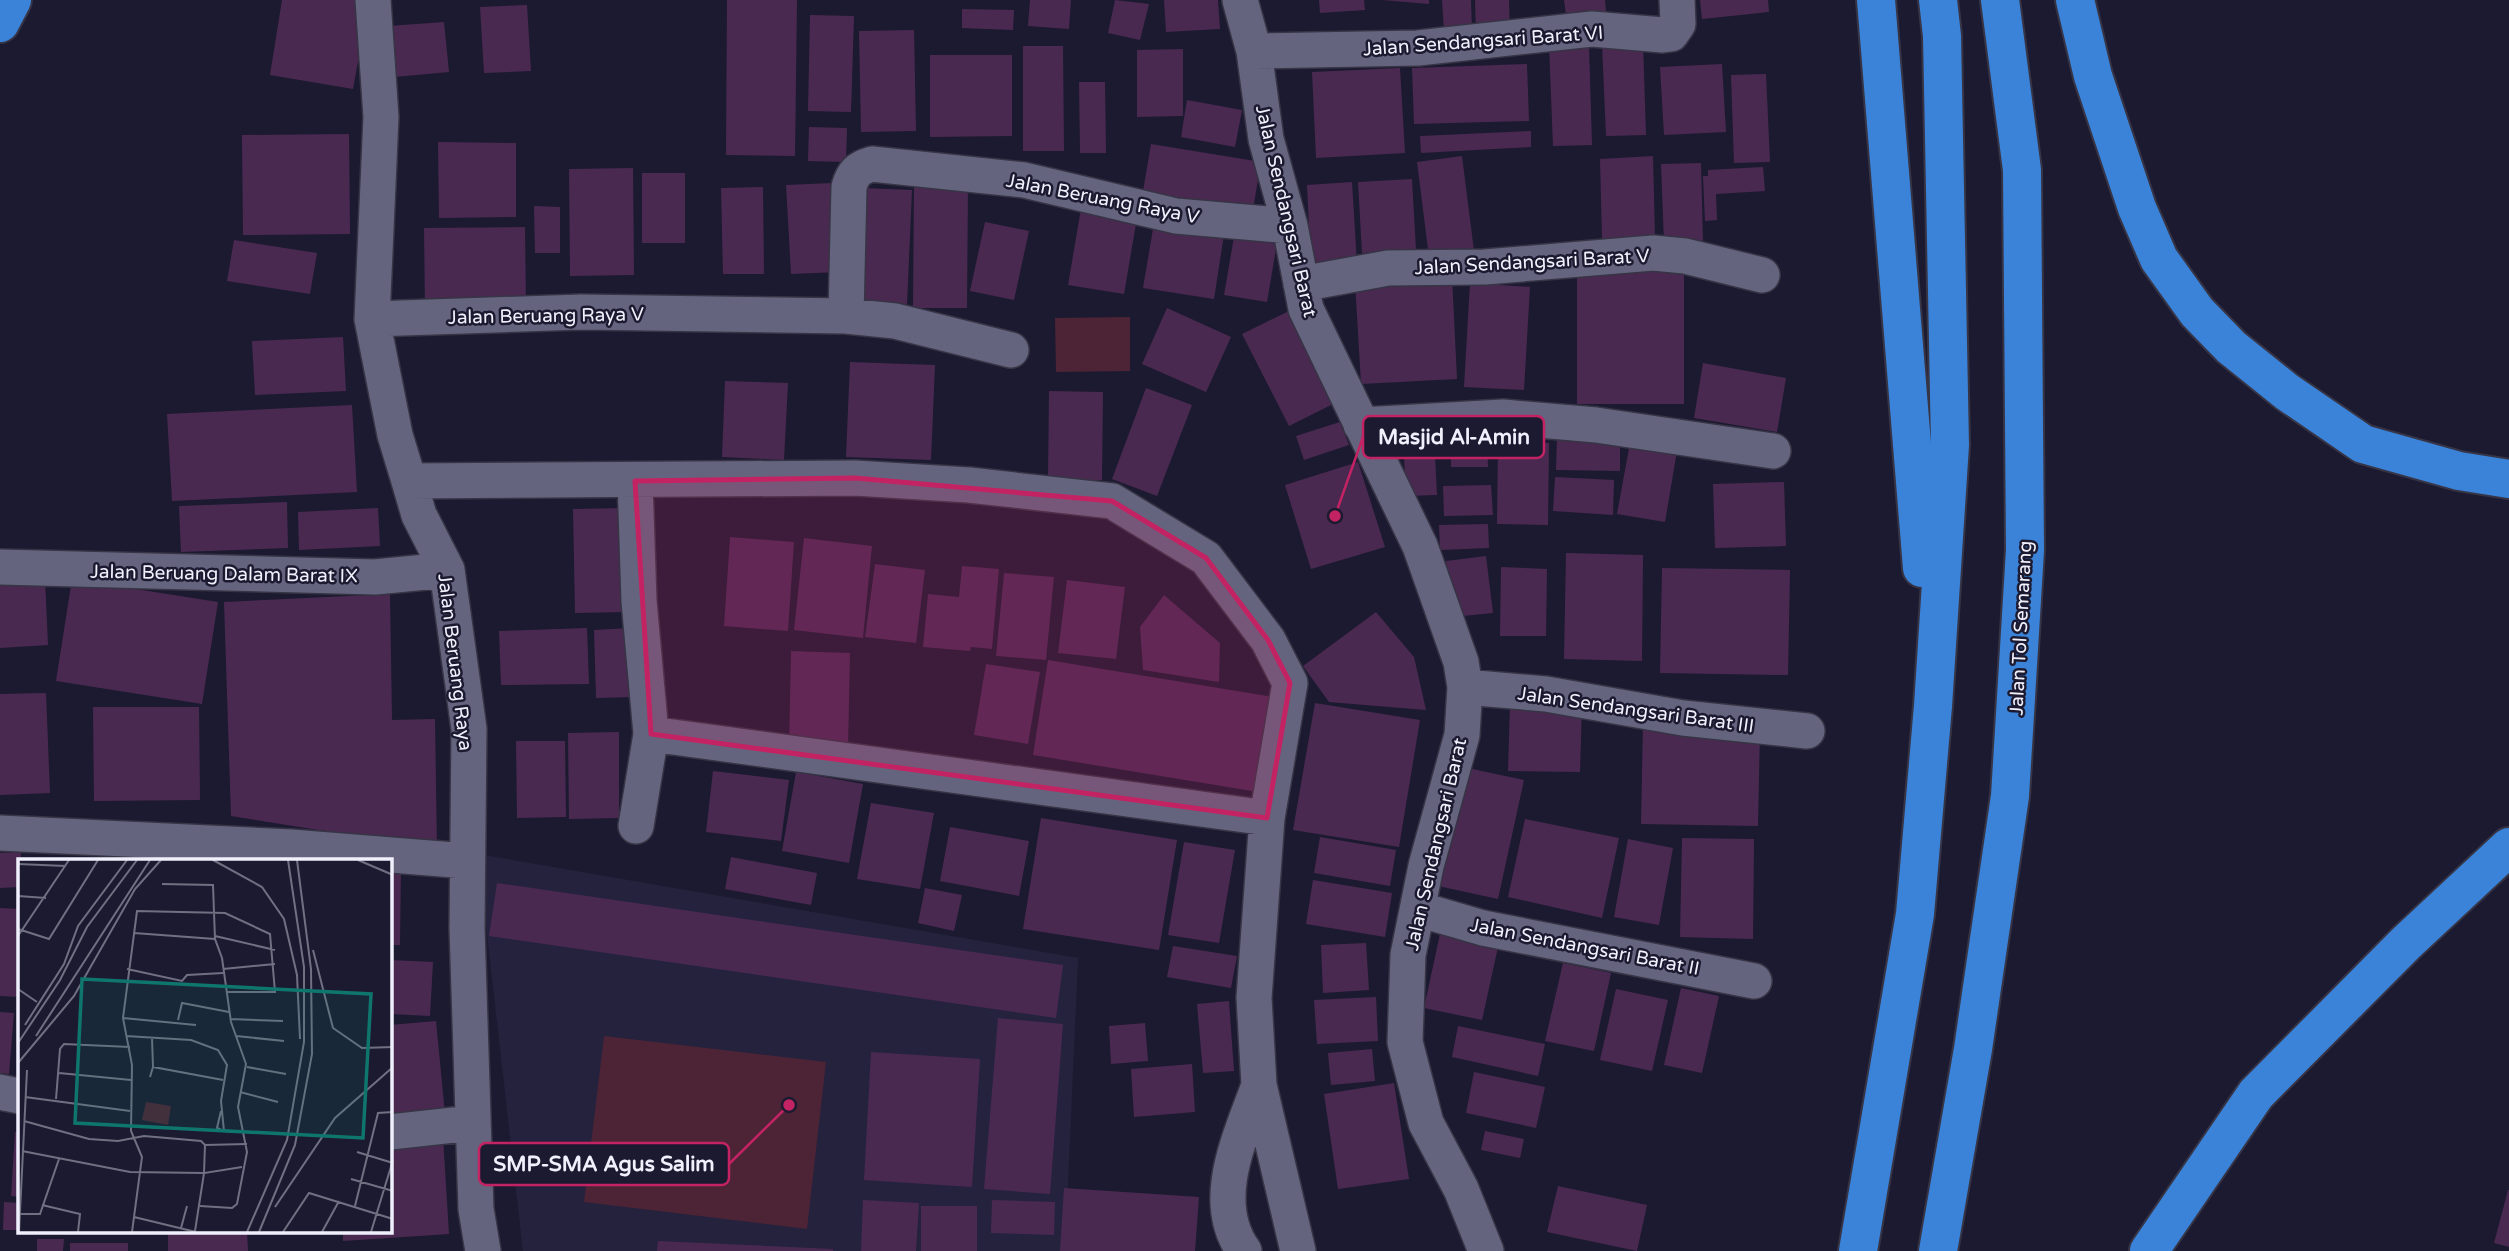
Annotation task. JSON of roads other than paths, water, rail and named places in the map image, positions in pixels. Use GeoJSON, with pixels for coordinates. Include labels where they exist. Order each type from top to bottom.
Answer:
{"type":"FeatureCollection","features":[{"type":"Feature","properties":{"kind":"highway"},"geometry":{"type":"LineString","coordinates":[[0,23],[12,0]]}},
{"type":"Feature","properties":{"kind":"highway"},"geometry":{"type":"LineString","coordinates":[[1876,0],[1933,706]]}},
{"type":"Feature","properties":{"kind":"highway"},"geometry":{"type":"LineString","coordinates":[[1858,1251],[1915,914],[1933,706],[1950,445],[1942,36],[1938,0]]}},
{"type":"Feature","properties":{"kind":"highway","name":"Jalan Tol Semarang"},"geometry":{"type":"LineString","coordinates":[[1938,1251],[1973,1049],[2010,796],[2025,550],[2022,170],[2000,0]]}},
{"type":"Feature","properties":{"kind":"highway"},"geometry":{"type":"LineString","coordinates":[[2075,0],[2093,76],[2137,208],[2159,259],[2197,312],[2231,347],[2287,392],[2363,444],[2459,471],[2509,479]]}},
{"type":"Feature","properties":{"kind":"highway"},"geometry":{"type":"LineString","coordinates":[[2149,1251],[2256,1094],[2406,943],[2509,847]]}},
{"type":"Feature","properties":{"kind":"street","name":"Jalan Beruang Raya"},"geometry":{"type":"LineString","coordinates":[[373,0],[381,117],[372,319],[395,435],[419,516],[447,570],[469,730],[467,861],[472,1123],[475,1209],[483,1251]]}},
{"type":"Feature","properties":{"kind":"street","name":"Jalan Sendangsari Barat"},"geometry":{"type":"LineString","coordinates":[[1240,0],[1254,51],[1266,139],[1290,226],[1306,309],[1420,546],[1461,662],[1465,687],[1462,735],[1449,777],[1408,955],[1405,1042],[1426,1123],[1461,1189],[1486,1251]]}},
{"type":"Feature","properties":{"kind":"street","name":"Jalan Sendangsari Barat VI"},"geometry":{"type":"LineString","coordinates":[[1254,51],[1418,48],[1592,29],[1671,34],[1678,24],[1677,0]]}},
{"type":"Feature","properties":{"kind":"street","name":"Jalan Beruang Raya V"},"geometry":{"type":"LineString","coordinates":[[846,316],[849,187],[852,176],[860,168],[872,164],[1024,180],[1176,216],[1290,226]]}},
{"type":"Feature","properties":{"kind":"street","name":"Jalan Sendangsari Barat V"},"geometry":{"type":"LineString","coordinates":[[1301,284],[1388,268],[1485,268],[1653,253],[1685,256],[1762,275]]}},
{"type":"Feature","properties":{"kind":"street","name":"Jalan Beruang Raya V"},"geometry":{"type":"LineString","coordinates":[[372,319],[581,312],[846,316],[895,321],[1011,350]]}},
{"type":"Feature","properties":{"kind":"street"},"geometry":{"type":"LineString","coordinates":[[1361,425],[1503,417],[1596,425],[1773,451]]}},
{"type":"Feature","properties":{"kind":"street"},"geometry":{"type":"LineString","coordinates":[[409,481],[855,478],[969,485],[1112,501],[1206,558],[1268,640],[1290,683],[1267,818],[1254,998],[1258,1085],[1298,1251]]}},
{"type":"Feature","properties":{"kind":"street"},"geometry":{"type":"LineString","coordinates":[[635,481],[639,601],[650,734],[636,826]]}},
{"type":"Feature","properties":{"kind":"street","name":"Jalan Beruang Dalam Barat IX"},"geometry":{"type":"LineString","coordinates":[[0,567],[375,577],[447,570]]}},
{"type":"Feature","properties":{"kind":"street","name":"Jalan Sendangsari Barat III"},"geometry":{"type":"LineString","coordinates":[[1465,687],[1546,694],[1683,718],[1807,731]]}},
{"type":"Feature","properties":{"kind":"street"},"geometry":{"type":"LineString","coordinates":[[650,734],[1267,818]]}},
{"type":"Feature","properties":{"kind":"street"},"geometry":{"type":"LineString","coordinates":[[0,833],[291,847],[467,861]]}},
{"type":"Feature","properties":{"kind":"street","name":"Jalan Sendangsari Barat II"},"geometry":{"type":"LineString","coordinates":[[1418,909],[1483,928],[1754,981]]}},
{"type":"Feature","properties":{"kind":"street"},"geometry":{"type":"LineString","coordinates":[[1244,1251],[1233,1236],[1227,1204],[1233,1156],[1258,1085]]}},
{"type":"Feature","properties":{"kind":"street"},"geometry":{"type":"LineString","coordinates":[[0,1092],[18,1096]]}},
{"type":"Feature","properties":{"kind":"street"},"geometry":{"type":"LineString","coordinates":[[392,1132],[472,1123]]}},
{"type":"Feature","properties":{"kind":"place","name":"Masjid Al-Amin"},"geometry":{"type":"Point","coordinates":[1335,516]}},
{"type":"Feature","properties":{"kind":"place","name":"SMP-SMA Agus Salim"},"geometry":{"type":"Point","coordinates":[789,1105]}}]}
